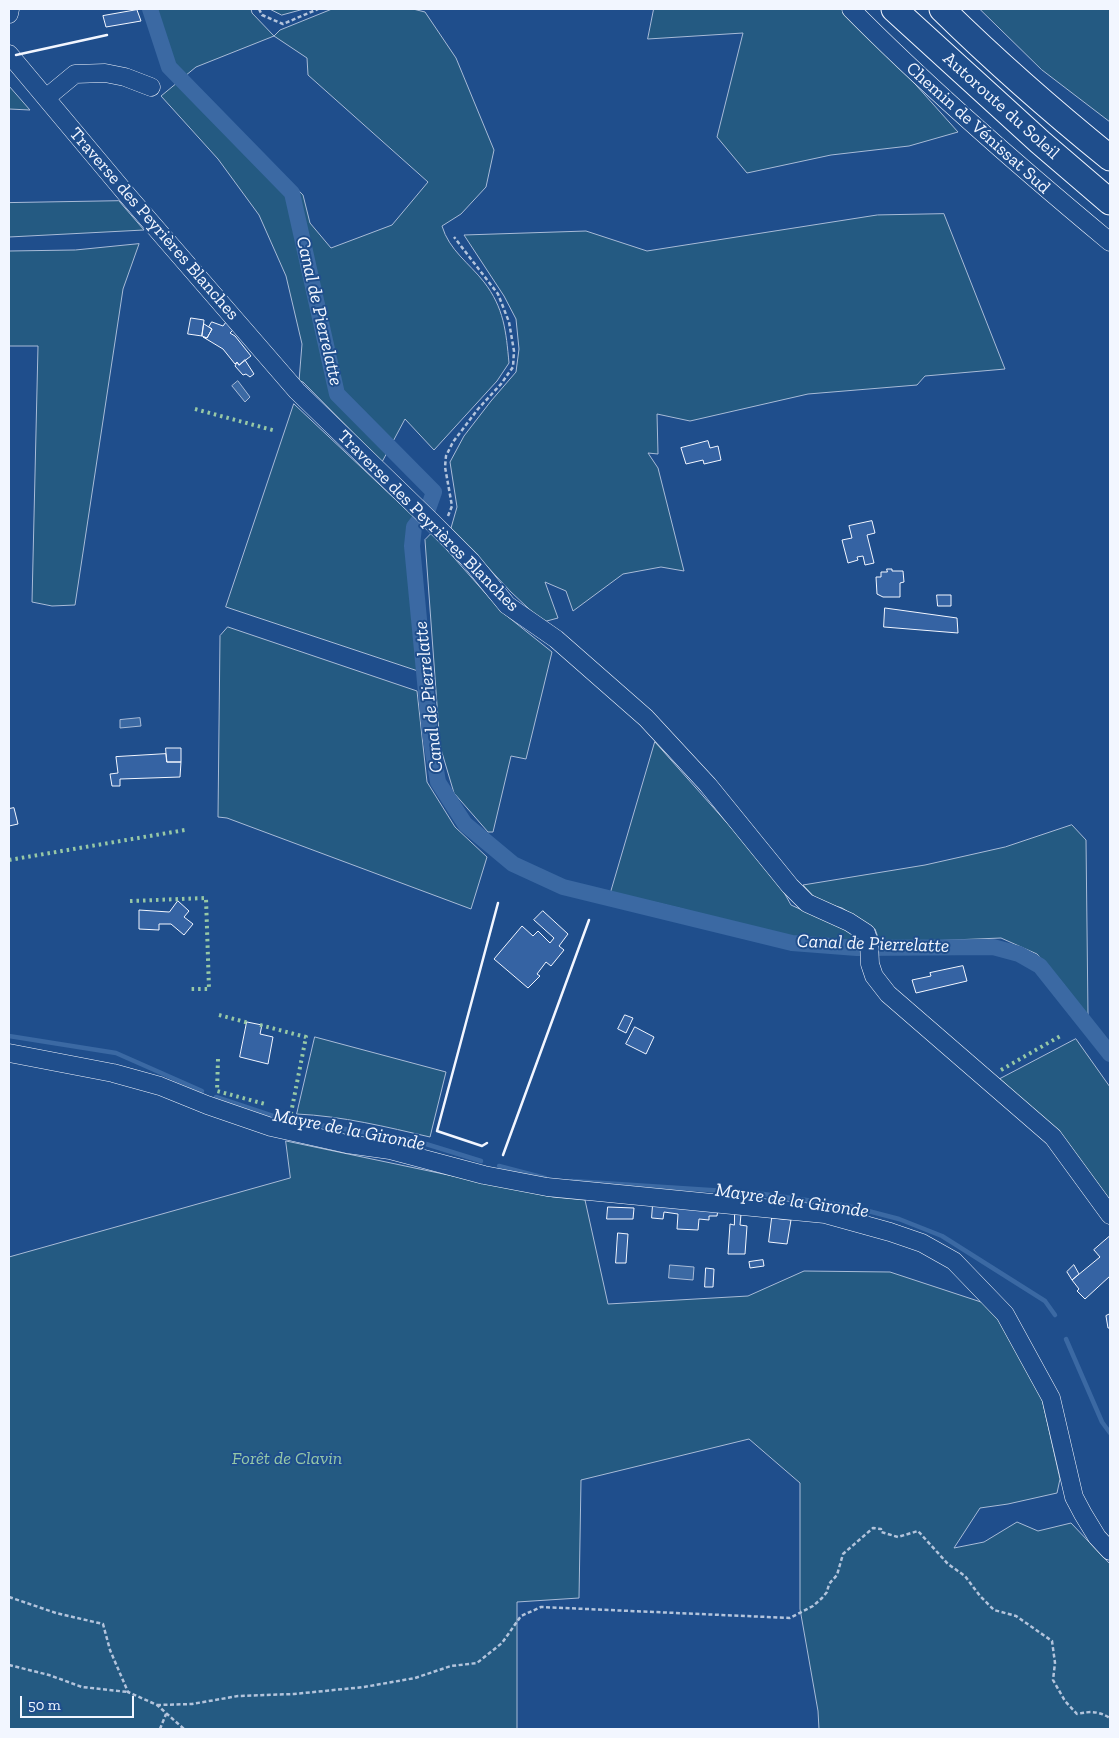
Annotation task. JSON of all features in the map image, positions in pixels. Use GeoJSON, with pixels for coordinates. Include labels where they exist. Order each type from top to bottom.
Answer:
{"type":"FeatureCollection","features":[{"type":"Feature","properties":{"kind":"highway","name":"Autoroute du Soleil"},"geometry":{"type":"LineString","coordinates":[[894,9],[1040,142],[1110,202]]}},
{"type":"Feature","properties":{"kind":"highway","name":"Autoroute du Soleil"},"geometry":{"type":"LineString","coordinates":[[942,9],[1071,126],[1110,158]]}},
{"type":"Feature","properties":{"kind":"street"},"geometry":{"type":"LineString","coordinates":[[9,14],[10,9]]}},
{"type":"Feature","properties":{"kind":"street","name":"Chemin de Vénissat Sud"},"geometry":{"type":"LineString","coordinates":[[851,9],[904,63],[1038,182],[1110,242]]}},
{"type":"Feature","properties":{"kind":"street","name":"Traverse des Peyrières Blanches"},"geometry":{"type":"LineString","coordinates":[[9,54],[135,204],[297,391],[471,561],[507,605],[556,639],[646,718],[708,785],[790,886],[807,903],[849,922],[866,933],[869,942],[870,964],[874,976],[888,994],[1053,1137],[1110,1214]]}},
{"type":"Feature","properties":{"kind":"street"},"geometry":{"type":"LineString","coordinates":[[46,98],[75,74],[105,73],[125,77],[151,87]]}},
{"type":"Feature","properties":{"kind":"street"},"geometry":{"type":"LineString","coordinates":[[9,1053],[113,1072],[160,1086],[207,1105],[271,1127],[347,1144],[390,1150],[484,1175],[547,1187],[825,1214],[890,1232],[922,1244],[954,1261],[1005,1314],[1051,1398],[1074,1497],[1082,1514],[1097,1537],[1110,1551]]}},
{"type":"Feature","properties":{"kind":"path"},"geometry":{"type":"LineString","coordinates":[[259,9],[262,15],[282,24],[318,9]]}},
{"type":"Feature","properties":{"kind":"path"},"geometry":{"type":"LineString","coordinates":[[436,526],[446,520],[452,506],[447,485],[446,456],[478,409],[501,384],[513,367],[514,351],[509,322],[498,294],[454,237]]}},
{"type":"Feature","properties":{"kind":"path"},"geometry":{"type":"LineString","coordinates":[[157,1706],[192,1704],[238,1696],[294,1694],[364,1687],[415,1678],[451,1666],[477,1663],[502,1643],[521,1616],[541,1606],[790,1618],[813,1606],[826,1592],[829,1584],[837,1575],[843,1554],[873,1528],[881,1529],[881,1532],[898,1537],[918,1531],[948,1564],[965,1576],[980,1596],[994,1610],[1016,1616],[1052,1641],[1055,1663],[1054,1680],[1065,1701],[1077,1714],[1090,1711],[1099,1712],[1110,1718]]}},
{"type":"Feature","properties":{"kind":"path"},"geometry":{"type":"LineString","coordinates":[[9,1597],[56,1613],[103,1624],[110,1650],[128,1692]]}},
{"type":"Feature","properties":{"kind":"path"},"geometry":{"type":"LineString","coordinates":[[9,1665],[49,1675],[82,1687],[128,1692],[157,1706],[184,1729]]}},
{"type":"Feature","properties":{"kind":"path"},"geometry":{"type":"LineString","coordinates":[[160,1729],[166,1714]]}},
{"type":"Feature","properties":{"kind":"green space"},"geometry":{"type":"Polygon","coordinates":[[[157,9],[251,9],[252,13],[274,36],[196,67],[185,76],[175,65],[157,9]]]}},
{"type":"Feature","properties":{"kind":"green space"},"geometry":{"type":"Polygon","coordinates":[[[270,9],[304,9],[282,15],[270,9]]]}},
{"type":"Feature","properties":{"kind":"green space"},"geometry":{"type":"Polygon","coordinates":[[[332,9],[413,9],[425,12],[456,58],[494,150],[486,187],[461,214],[442,226],[445,235],[454,249],[484,282],[496,301],[503,320],[509,363],[497,381],[434,450],[405,419],[382,462],[303,382],[299,381],[302,344],[286,276],[259,215],[218,159],[161,96],[178,82],[181,86],[189,78],[303,195],[310,223],[331,248],[392,225],[428,182],[308,75],[307,58],[274,36],[280,30],[332,9]]]}},
{"type":"Feature","properties":{"kind":"green space"},"geometry":{"type":"Polygon","coordinates":[[[654,9],[844,9],[882,47],[958,132],[909,146],[831,155],[747,173],[717,137],[743,33],[648,39],[654,9]]]}},
{"type":"Feature","properties":{"kind":"green space"},"geometry":{"type":"Polygon","coordinates":[[[980,9],[1110,9],[1110,122],[1042,70],[980,9]]]}},
{"type":"Feature","properties":{"kind":"green space"},"geometry":{"type":"Polygon","coordinates":[[[9,86],[30,110],[9,109],[9,86]]]}},
{"type":"Feature","properties":{"kind":"green space"},"geometry":{"type":"Polygon","coordinates":[[[119,201],[144,230],[9,237],[9,203],[119,201]]]}},
{"type":"Feature","properties":{"kind":"green space"},"geometry":{"type":"Polygon","coordinates":[[[944,214],[1005,369],[925,376],[917,385],[808,394],[690,421],[657,414],[658,454],[648,453],[658,468],[684,571],[661,567],[623,574],[573,611],[566,591],[545,582],[558,618],[543,622],[511,592],[451,528],[457,507],[450,462],[464,436],[516,372],[519,349],[516,319],[504,296],[464,235],[586,231],[647,251],[877,215],[944,214]]]}},
{"type":"Feature","properties":{"kind":"green space"},"geometry":{"type":"Polygon","coordinates":[[[139,244],[123,289],[75,605],[52,606],[32,602],[38,346],[9,346],[9,251],[75,250],[139,244]]]}},
{"type":"Feature","properties":{"kind":"green space"},"geometry":{"type":"Polygon","coordinates":[[[294,404],[413,516],[407,532],[421,672],[226,607],[294,404]]]}},
{"type":"Feature","properties":{"kind":"green space"},"geometry":{"type":"Polygon","coordinates":[[[432,533],[502,612],[552,652],[526,759],[511,756],[493,832],[488,832],[454,793],[440,746],[425,540],[432,533]]]}},
{"type":"Feature","properties":{"kind":"green space"},"geometry":{"type":"Polygon","coordinates":[[[228,627],[417,691],[427,782],[455,827],[487,857],[471,909],[227,818],[218,817],[220,636],[228,627]]]}},
{"type":"Feature","properties":{"kind":"green space"},"geometry":{"type":"Polygon","coordinates":[[[655,742],[776,878],[791,905],[857,935],[854,943],[780,936],[611,892],[655,742]]]}},
{"type":"Feature","properties":{"kind":"green space"},"geometry":{"type":"Polygon","coordinates":[[[1072,825],[1086,840],[1088,1016],[1037,954],[1001,938],[880,943],[875,929],[842,908],[818,901],[803,885],[925,865],[1005,847],[1072,825]]]}},
{"type":"Feature","properties":{"kind":"green space"},"geometry":{"type":"Polygon","coordinates":[[[315,1037],[446,1072],[430,1137],[348,1120],[297,1114],[315,1037]]]}},
{"type":"Feature","properties":{"kind":"green space"},"geometry":{"type":"Polygon","coordinates":[[[1076,1039],[1110,1087],[1110,1200],[1060,1136],[1000,1079],[1076,1039]]]}},
{"type":"Feature","properties":{"kind":"green space","name":"Forêt de Clavin"},"geometry":{"type":"Polygon","coordinates":[[[286,1141],[553,1197],[585,1200],[608,1304],[748,1296],[804,1271],[890,1272],[984,1303],[1012,1334],[1041,1395],[1060,1479],[1057,1493],[980,1508],[954,1548],[984,1542],[1017,1522],[1038,1531],[1071,1523],[1110,1564],[1110,1729],[819,1729],[818,1711],[800,1609],[800,1483],[749,1439],[581,1480],[579,1598],[517,1602],[517,1729],[9,1729],[9,1257],[290,1178],[286,1141]]]}},
{"type":"Feature","properties":{"kind":"shaded area"},"geometry":{"type":"Polygon","coordinates":[[[238,381],[250,397],[245,402],[232,386],[238,381]]]}},
{"type":"Feature","properties":{"kind":"shaded area"},"geometry":{"type":"Polygon","coordinates":[[[140,718],[141,726],[120,728],[120,720],[140,718]]]}},
{"type":"Feature","properties":{"kind":"shaded area"},"geometry":{"type":"Polygon","coordinates":[[[670,1265],[694,1267],[693,1280],[669,1278],[670,1265]]]}},
{"type":"Feature","properties":{"kind":"building"},"geometry":{"type":"Polygon","coordinates":[[[137,10],[141,21],[106,27],[103,16],[137,10]]]}},
{"type":"Feature","properties":{"kind":"building"},"geometry":{"type":"Polygon","coordinates":[[[191,318],[204,320],[202,336],[188,334],[191,318]]]}},
{"type":"Feature","properties":{"kind":"building"},"geometry":{"type":"Polygon","coordinates":[[[212,322],[223,326],[226,322],[234,329],[230,333],[235,336],[251,356],[239,365],[237,362],[235,364],[223,349],[203,337],[207,338],[212,329],[209,327],[212,322]]]}},
{"type":"Feature","properties":{"kind":"building"},"geometry":{"type":"Polygon","coordinates":[[[204,324],[212,329],[207,338],[202,336],[204,324]]]}},
{"type":"Feature","properties":{"kind":"building"},"geometry":{"type":"Polygon","coordinates":[[[245,360],[254,374],[250,377],[246,374],[243,375],[235,366],[237,362],[239,365],[245,360]]]}},
{"type":"Feature","properties":{"kind":"building"},"geometry":{"type":"Polygon","coordinates":[[[708,441],[710,448],[718,446],[721,460],[704,464],[703,460],[686,464],[681,448],[708,441]]]}},
{"type":"Feature","properties":{"kind":"building"},"geometry":{"type":"Polygon","coordinates":[[[872,521],[875,533],[867,535],[874,563],[865,565],[863,556],[857,557],[858,560],[848,563],[842,540],[852,538],[849,526],[872,521]]]}},
{"type":"Feature","properties":{"kind":"building"},"geometry":{"type":"Polygon","coordinates":[[[887,569],[903,571],[904,582],[900,583],[900,597],[883,597],[877,594],[876,577],[881,577],[881,572],[887,572],[887,569]]]}},
{"type":"Feature","properties":{"kind":"building"},"geometry":{"type":"Polygon","coordinates":[[[937,595],[951,595],[951,606],[938,606],[937,595]]]}},
{"type":"Feature","properties":{"kind":"building"},"geometry":{"type":"Polygon","coordinates":[[[885,608],[957,618],[958,633],[884,627],[885,608]]]}},
{"type":"Feature","properties":{"kind":"building"},"geometry":{"type":"Polygon","coordinates":[[[166,748],[181,748],[181,762],[167,762],[166,748]]]}},
{"type":"Feature","properties":{"kind":"building"},"geometry":{"type":"Polygon","coordinates":[[[166,754],[167,762],[181,762],[180,777],[120,779],[120,786],[112,786],[110,774],[118,773],[116,757],[166,754]]]}},
{"type":"Feature","properties":{"kind":"building"},"geometry":{"type":"Polygon","coordinates":[[[14,808],[18,824],[9,826],[9,809],[14,808]]]}},
{"type":"Feature","properties":{"kind":"building"},"geometry":{"type":"Polygon","coordinates":[[[178,901],[189,911],[184,917],[193,924],[184,935],[171,924],[159,924],[159,930],[139,929],[139,910],[169,912],[178,901]]]}},
{"type":"Feature","properties":{"kind":"building"},"geometry":{"type":"Polygon","coordinates":[[[543,911],[568,934],[559,946],[564,950],[551,966],[546,962],[537,974],[540,976],[528,988],[494,959],[522,926],[533,936],[538,931],[550,943],[554,938],[534,920],[543,911]]]}},
{"type":"Feature","properties":{"kind":"building"},"geometry":{"type":"Polygon","coordinates":[[[963,966],[967,981],[916,993],[912,980],[931,976],[930,973],[963,966]]]}},
{"type":"Feature","properties":{"kind":"building"},"geometry":{"type":"Polygon","coordinates":[[[625,1015],[633,1018],[626,1033],[618,1029],[625,1015]]]}},
{"type":"Feature","properties":{"kind":"building"},"geometry":{"type":"Polygon","coordinates":[[[247,1022],[262,1025],[260,1034],[273,1037],[268,1064],[240,1057],[247,1022]]]}},
{"type":"Feature","properties":{"kind":"building"},"geometry":{"type":"Polygon","coordinates":[[[635,1027],[654,1037],[646,1054],[626,1044],[635,1027]]]}},
{"type":"Feature","properties":{"kind":"building"},"geometry":{"type":"Polygon","coordinates":[[[653,1204],[718,1209],[717,1216],[709,1216],[709,1220],[699,1219],[698,1230],[677,1229],[678,1214],[664,1212],[663,1219],[652,1218],[653,1204]]]}},
{"type":"Feature","properties":{"kind":"building"},"geometry":{"type":"Polygon","coordinates":[[[608,1207],[634,1208],[633,1219],[607,1219],[608,1207]]]}},
{"type":"Feature","properties":{"kind":"building"},"geometry":{"type":"Polygon","coordinates":[[[735,1214],[741,1214],[740,1225],[747,1226],[745,1254],[728,1254],[730,1224],[734,1225],[735,1214]]]}},
{"type":"Feature","properties":{"kind":"building"},"geometry":{"type":"Polygon","coordinates":[[[772,1218],[791,1220],[787,1244],[769,1242],[772,1218]]]}},
{"type":"Feature","properties":{"kind":"building"},"geometry":{"type":"Polygon","coordinates":[[[618,1233],[628,1234],[626,1263],[616,1263],[618,1233]]]}},
{"type":"Feature","properties":{"kind":"building"},"geometry":{"type":"Polygon","coordinates":[[[1110,1236],[1110,1276],[1085,1299],[1077,1291],[1079,1289],[1072,1280],[1100,1257],[1094,1250],[1110,1236]]]}},
{"type":"Feature","properties":{"kind":"building"},"geometry":{"type":"Polygon","coordinates":[[[763,1260],[764,1266],[750,1268],[749,1262],[763,1260]]]}},
{"type":"Feature","properties":{"kind":"building"},"geometry":{"type":"Polygon","coordinates":[[[1074,1265],[1079,1274],[1072,1280],[1067,1272],[1074,1265]]]}},
{"type":"Feature","properties":{"kind":"building"},"geometry":{"type":"Polygon","coordinates":[[[706,1268],[714,1269],[713,1287],[705,1287],[706,1268]]]}},
{"type":"Feature","properties":{"kind":"building"},"geometry":{"type":"Polygon","coordinates":[[[1110,1314],[1110,1328],[1108,1328],[1106,1316],[1110,1314]]]}},
{"type":"Feature","properties":{"kind":"waterway","name":"Canal de Pierrelatte"},"geometry":{"type":"LineString","coordinates":[[150,9],[169,67],[292,193],[337,394],[434,492],[428,509],[414,527],[412,546],[430,734],[438,782],[465,824],[513,864],[563,887],[792,943],[857,948],[993,947],[1019,954],[1040,966],[1110,1054]]}},
{"type":"Feature","properties":{"kind":"waterway","name":"Mayre de la Gironde"},"geometry":{"type":"LineString","coordinates":[[9,1036],[116,1053],[202,1091]]}},
{"type":"Feature","properties":{"kind":"waterway","name":"Mayre de la Gironde"},"geometry":{"type":"LineString","coordinates":[[216,1097],[282,1119],[413,1140],[481,1161]]}},
{"type":"Feature","properties":{"kind":"waterway","name":"Mayre de la Gironde"},"geometry":{"type":"LineString","coordinates":[[499,1166],[545,1178]]}},
{"type":"Feature","properties":{"kind":"waterway","name":"Mayre de la Gironde"},"geometry":{"type":"LineString","coordinates":[[572,1181],[756,1193],[849,1206],[899,1219],[942,1236],[1045,1301],[1055,1315]]}},
{"type":"Feature","properties":{"kind":"waterway","name":"Mayre de la Gironde"},"geometry":{"type":"LineString","coordinates":[[1066,1339],[1102,1422],[1110,1433]]}},
{"type":"Feature","properties":{"kind":"hedge"},"geometry":{"type":"LineString","coordinates":[[195,409],[276,431]]}},
{"type":"Feature","properties":{"kind":"hedge"},"geometry":{"type":"LineString","coordinates":[[9,860],[185,830]]}},
{"type":"Feature","properties":{"kind":"hedge"},"geometry":{"type":"LineString","coordinates":[[130,901],[206,898],[209,989],[189,989]]}},
{"type":"Feature","properties":{"kind":"hedge"},"geometry":{"type":"LineString","coordinates":[[219,1015],[249,1023]]}},
{"type":"Feature","properties":{"kind":"hedge"},"geometry":{"type":"LineString","coordinates":[[260,1025],[306,1037],[291,1113]]}},
{"type":"Feature","properties":{"kind":"hedge"},"geometry":{"type":"LineString","coordinates":[[1001,1070],[1062,1035]]}},
{"type":"Feature","properties":{"kind":"hedge"},"geometry":{"type":"LineString","coordinates":[[218,1059],[217,1091],[265,1104]]}},
{"type":"Feature","properties":{"kind":"wall"},"geometry":{"type":"LineString","coordinates":[[16,55],[107,35]]}},
{"type":"Feature","properties":{"kind":"wall"},"geometry":{"type":"LineString","coordinates":[[487,1143],[482,1146],[437,1131],[498,903]]}},
{"type":"Feature","properties":{"kind":"wall"},"geometry":{"type":"LineString","coordinates":[[503,1155],[589,920]]}}]}
